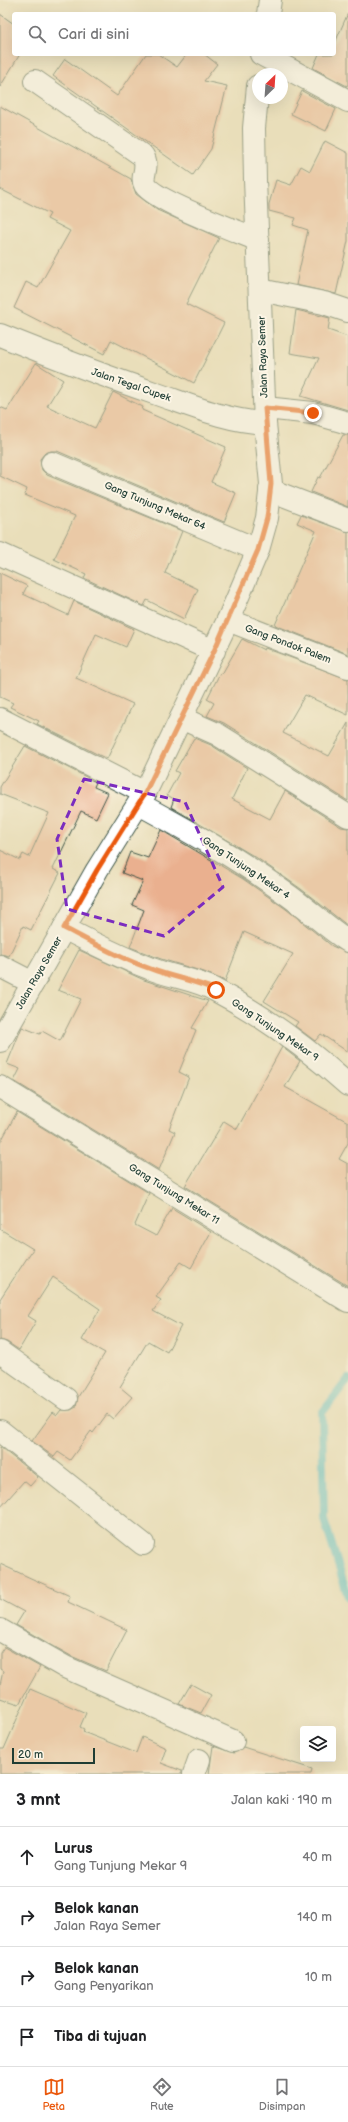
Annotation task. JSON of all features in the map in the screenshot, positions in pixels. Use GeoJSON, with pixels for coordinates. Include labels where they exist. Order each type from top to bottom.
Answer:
{"type":"FeatureCollection","features":[{"type":"Feature","properties":{"kind":"street"},"geometry":{"type":"LineString","coordinates":[[268,12],[270,0]]}},
{"type":"Feature","properties":{"kind":"street"},"geometry":{"type":"LineString","coordinates":[[260,68],[261,56]]}},
{"type":"Feature","properties":{"kind":"street"},"geometry":{"type":"LineString","coordinates":[[265,56],[348,102]]}},
{"type":"Feature","properties":{"kind":"street"},"geometry":{"type":"LineString","coordinates":[[35,81],[143,156],[146,167],[143,180],[152,192],[190,212],[258,240]]}},
{"type":"Feature","properties":{"kind":"street","name":"Jalan Raya Semer"},"geometry":{"type":"LineString","coordinates":[[0,1041],[97,870],[142,798],[228,620],[258,550],[267,518],[270,490],[269,450],[265,415],[258,240],[254,128],[256,104]]}},
{"type":"Feature","properties":{"kind":"street"},"geometry":{"type":"LineString","coordinates":[[260,290],[324,303],[348,311]]}},
{"type":"Feature","properties":{"kind":"street","name":"Jalan Tegal Cupek"},"geometry":{"type":"LineString","coordinates":[[0,335],[92,372],[232,419],[265,415],[313,413],[348,423]]}},
{"type":"Feature","properties":{"kind":"street","name":"Gang Tunjung Mekar 64"},"geometry":{"type":"LineString","coordinates":[[52,463],[258,550]]}},
{"type":"Feature","properties":{"kind":"street"},"geometry":{"type":"LineString","coordinates":[[270,490],[348,520]]}},
{"type":"Feature","properties":{"kind":"street"},"geometry":{"type":"LineString","coordinates":[[0,554],[214,651]]}},
{"type":"Feature","properties":{"kind":"street","name":"Gang Pondok Palem"},"geometry":{"type":"LineString","coordinates":[[228,620],[348,667]]}},
{"type":"Feature","properties":{"kind":"street"},"geometry":{"type":"LineString","coordinates":[[181,718],[217,734],[348,816]]}},
{"type":"Feature","properties":{"kind":"street","name":"Gang Tunjung Mekar 4"},"geometry":{"type":"LineString","coordinates":[[0,719],[142,798],[286,893],[328,928],[348,941]]}},
{"type":"Feature","properties":{"kind":"street","name":"Gang Tunjung Mekar 9"},"geometry":{"type":"LineString","coordinates":[[64,928],[107,950],[150,969],[216,990],[258,1016],[319,1059],[348,1085]]}},
{"type":"Feature","properties":{"kind":"street"},"geometry":{"type":"LineString","coordinates":[[0,966],[33,983]]}},
{"type":"Feature","properties":{"kind":"street","name":"Gang Tunjung Mekar 11"},"geometry":{"type":"LineString","coordinates":[[0,1086],[348,1301]]}},
{"type":"Feature","properties":{"kind":"street"},"geometry":{"type":"LineString","coordinates":[[0,1352],[66,1399]]}},
{"type":"Feature","properties":{"kind":"street"},"geometry":{"type":"LineString","coordinates":[[0,1431],[144,1544]]}},
{"type":"Feature","properties":{"kind":"street"},"geometry":{"type":"LineString","coordinates":[[0,1630],[65,1667],[233,1741]]}},
{"type":"Feature","properties":{"kind":"highlighted area"},"geometry":{"type":"Polygon","coordinates":[[[84,779],[185,802],[223,887],[164,936],[67,909],[57,839],[84,779]]]}},
{"type":"Feature","properties":{"kind":"building"},"geometry":{"type":"Polygon","coordinates":[[[348,13],[347,86],[313,68],[318,56],[336,56],[336,40],[348,13]]]}},
{"type":"Feature","properties":{"kind":"building"},"geometry":{"type":"Polygon","coordinates":[[[0,14],[12,23],[12,56],[19,56],[0,87],[0,14]]]}},
{"type":"Feature","properties":{"kind":"building"},"geometry":{"type":"Polygon","coordinates":[[[145,56],[161,56],[177,67],[185,56],[207,56],[217,64],[204,81],[227,86],[211,149],[193,175],[53,76],[65,59],[117,96],[145,56]]]}},
{"type":"Feature","properties":{"kind":"building"},"geometry":{"type":"Polygon","coordinates":[[[302,91],[336,109],[326,131],[291,114],[302,91]]]}},
{"type":"Feature","properties":{"kind":"building"},"geometry":{"type":"Polygon","coordinates":[[[0,106],[131,179],[136,194],[157,210],[219,238],[186,304],[224,323],[194,383],[111,340],[104,354],[14,308],[26,282],[38,288],[70,231],[47,219],[50,214],[0,189],[0,106]]]}},
{"type":"Feature","properties":{"kind":"building"},"geometry":{"type":"Polygon","coordinates":[[[325,141],[348,153],[348,241],[336,294],[296,285],[308,230],[293,225],[296,218],[269,211],[269,204],[276,180],[291,185],[301,166],[310,171],[325,141]]]}},
{"type":"Feature","properties":{"kind":"building"},"geometry":{"type":"Polygon","coordinates":[[[296,310],[330,318],[328,330],[348,337],[348,410],[301,396],[319,358],[290,353],[296,310]]]}},
{"type":"Feature","properties":{"kind":"building"},"geometry":{"type":"Polygon","coordinates":[[[36,363],[63,380],[47,406],[95,428],[113,392],[143,407],[142,410],[226,447],[211,482],[236,493],[224,522],[57,451],[45,453],[40,459],[42,470],[47,475],[182,531],[165,573],[198,589],[184,619],[147,600],[144,606],[84,578],[86,574],[54,559],[75,516],[25,495],[27,489],[0,476],[0,407],[7,410],[36,363]]]}},
{"type":"Feature","properties":{"kind":"building"},"geometry":{"type":"Polygon","coordinates":[[[343,435],[348,435],[348,507],[311,492],[318,477],[320,478],[343,435]]]}},
{"type":"Feature","properties":{"kind":"building"},"geometry":{"type":"Polygon","coordinates":[[[301,515],[348,532],[348,654],[275,625],[316,531],[297,523],[301,515]]]}},
{"type":"Feature","properties":{"kind":"building"},"geometry":{"type":"Polygon","coordinates":[[[0,573],[27,586],[23,594],[68,615],[74,601],[134,629],[126,647],[96,634],[76,678],[133,704],[107,759],[37,724],[39,721],[10,707],[13,703],[0,697],[0,573]]]}},
{"type":"Feature","properties":{"kind":"building"},"geometry":{"type":"Polygon","coordinates":[[[242,639],[264,650],[265,648],[348,679],[348,715],[305,695],[283,733],[329,756],[348,723],[348,801],[224,723],[207,716],[214,703],[207,699],[220,673],[222,674],[242,639]]]}},
{"type":"Feature","properties":{"kind":"building"},"geometry":{"type":"Polygon","coordinates":[[[194,738],[211,745],[247,768],[232,799],[270,819],[285,791],[341,827],[348,828],[348,926],[301,889],[257,858],[171,807],[174,799],[167,795],[179,773],[175,771],[194,738]]]}},
{"type":"Feature","properties":{"kind":"building"},"geometry":{"type":"Polygon","coordinates":[[[25,746],[96,782],[94,787],[108,793],[96,818],[81,811],[53,869],[60,873],[31,930],[23,926],[9,956],[0,954],[0,850],[20,860],[23,854],[29,857],[49,813],[0,794],[0,787],[25,746]]]}},
{"type":"Feature","properties":{"kind":"building"},"geometry":{"type":"Polygon","coordinates":[[[161,830],[243,879],[286,909],[332,946],[348,953],[348,1052],[321,1034],[315,1041],[295,1026],[298,1022],[264,1001],[293,954],[244,932],[225,981],[204,972],[161,959],[130,947],[144,910],[132,905],[143,881],[122,873],[130,852],[148,858],[161,830]]]}},
{"type":"Feature","properties":{"kind":"building"},"geometry":{"type":"Polygon","coordinates":[[[79,950],[144,980],[208,1001],[192,1028],[196,1030],[179,1072],[189,1077],[169,1129],[175,1132],[159,1170],[14,1081],[20,1069],[7,1064],[22,1027],[40,1034],[42,1031],[60,1041],[81,999],[58,990],[79,950]]]}},
{"type":"Feature","properties":{"kind":"building"},"geometry":{"type":"Polygon","coordinates":[[[282,1047],[300,1061],[285,1087],[348,1122],[348,1143],[339,1159],[348,1164],[348,1286],[185,1186],[224,1121],[237,1129],[282,1047]]]}},
{"type":"Feature","properties":{"kind":"building"},"geometry":{"type":"Polygon","coordinates":[[[17,1112],[149,1193],[135,1225],[156,1236],[172,1208],[211,1232],[191,1268],[181,1262],[156,1297],[161,1300],[153,1311],[181,1326],[167,1352],[148,1341],[120,1387],[132,1397],[113,1419],[107,1414],[93,1433],[91,1431],[70,1460],[58,1452],[54,1457],[32,1441],[53,1412],[57,1415],[61,1410],[71,1410],[76,1407],[78,1397],[105,1353],[82,1340],[100,1309],[53,1277],[28,1316],[36,1321],[19,1350],[7,1342],[0,1340],[0,1299],[33,1249],[0,1229],[0,1143],[17,1112]]]}},
{"type":"Feature","properties":{"kind":"building"},"geometry":{"type":"Polygon","coordinates":[[[0,1447],[38,1477],[30,1486],[24,1481],[0,1508],[0,1447]]]}},
{"type":"Feature","properties":{"kind":"building"},"geometry":{"type":"Polygon","coordinates":[[[0,1564],[70,1596],[68,1602],[127,1630],[106,1671],[71,1656],[16,1625],[24,1612],[0,1599],[0,1564]]]}},
{"type":"Feature","properties":{"kind":"building"},"geometry":{"type":"Polygon","coordinates":[[[4,1647],[40,1667],[19,1704],[0,1698],[0,1685],[3,1671],[0,1669],[0,1653],[4,1647]]]}},
{"type":"Feature","properties":{"kind":"building"},"geometry":{"type":"Polygon","coordinates":[[[191,1684],[211,1695],[201,1713],[179,1704],[191,1684]]]}},
{"type":"Feature","properties":{"kind":"building"},"geometry":{"type":"Polygon","coordinates":[[[30,1689],[86,1713],[80,1727],[84,1729],[83,1732],[136,1753],[142,1737],[166,1748],[161,1763],[182,1771],[182,1774],[0,1774],[0,1749],[4,1749],[30,1689]]]}},
{"type":"Feature","properties":{"kind":"building"},"geometry":{"type":"Polygon","coordinates":[[[213,1746],[234,1753],[243,1747],[312,1769],[311,1774],[209,1774],[213,1746]]]}},
{"type":"Feature","properties":{"kind":"waterway"},"geometry":{"type":"LineString","coordinates":[[348,1379],[322,1413],[324,1519],[348,1597]]}},
{"type":"Feature","properties":{"kind":"route"},"geometry":{"type":"LineString","coordinates":[[216,990],[150,969],[107,950],[64,928],[97,870],[145,793],[214,651],[258,550],[267,518],[271,484],[265,408],[313,413]]}}]}
